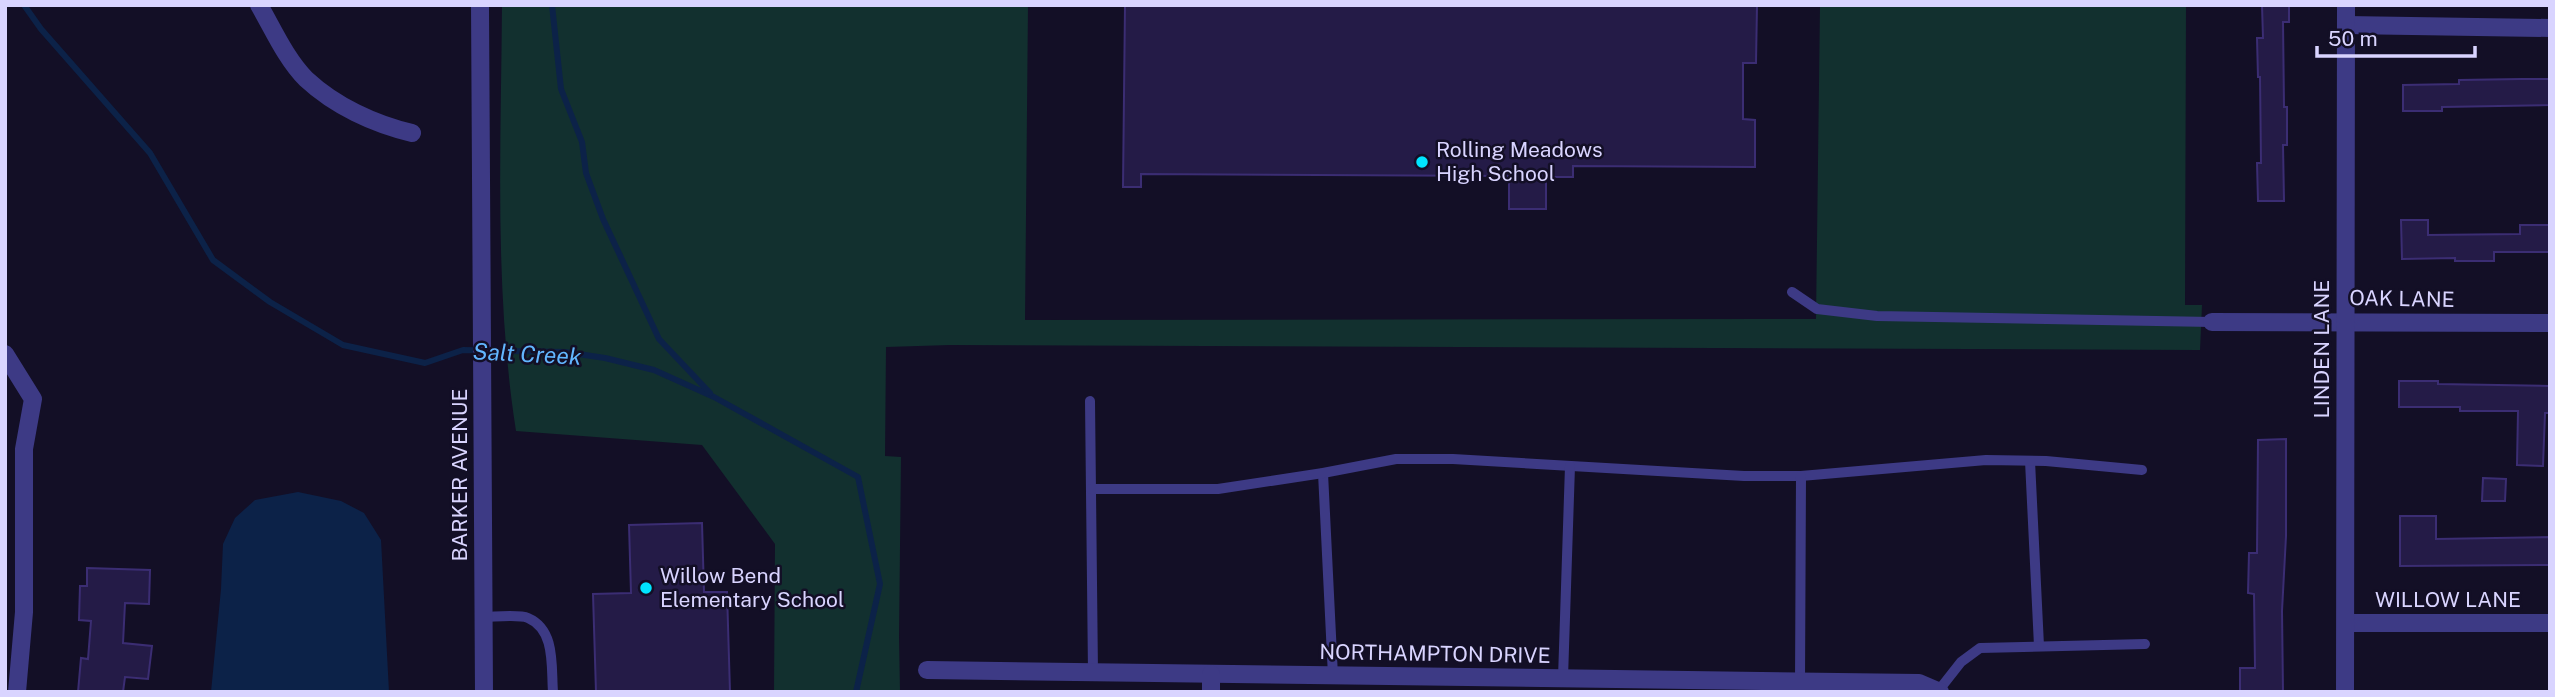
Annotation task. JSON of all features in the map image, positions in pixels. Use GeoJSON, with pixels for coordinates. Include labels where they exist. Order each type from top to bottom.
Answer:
{"type":"FeatureCollection","features":[{"type":"Feature","properties":{"kind":"street"},"geometry":{"type":"LineString","coordinates":[[259,5],[288,55],[306,78],[350,110],[390,128],[412,133]]}},
{"type":"Feature","properties":{"kind":"street","name":"BARKER AVENUE"},"geometry":{"type":"LineString","coordinates":[[480,5],[484,692]]}},
{"type":"Feature","properties":{"kind":"street","name":"LINDEN LANE"},"geometry":{"type":"LineString","coordinates":[[2345,692],[2346,5]]}},
{"type":"Feature","properties":{"kind":"street"},"geometry":{"type":"LineString","coordinates":[[2346,25],[2550,28]]}},
{"type":"Feature","properties":{"kind":"street","name":"OAK LANE"},"geometry":{"type":"LineString","coordinates":[[2212,322],[2550,323]]}},
{"type":"Feature","properties":{"kind":"street"},"geometry":{"type":"LineString","coordinates":[[5,354],[33,399],[24,449],[24,612],[17,692]]}},
{"type":"Feature","properties":{"kind":"street","name":"WILLOW LANE"},"geometry":{"type":"LineString","coordinates":[[2346,623],[2550,623]]}},
{"type":"Feature","properties":{"kind":"street","name":"NORTHAMPTON DRIVE"},"geometry":{"type":"LineString","coordinates":[[927,670],[1093,673],[1211,683],[1333,676],[1435,684],[1563,678],[1716,686],[1800,681],[1919,683],[1939,691]]}},
{"type":"Feature","properties":{"kind":"lane"},"geometry":{"type":"LineString","coordinates":[[1792,292],[1817,309],[1877,316],[2212,322]]}},
{"type":"Feature","properties":{"kind":"lane"},"geometry":{"type":"LineString","coordinates":[[1090,401],[1093,673]]}},
{"type":"Feature","properties":{"kind":"lane"},"geometry":{"type":"LineString","coordinates":[[1091,489],[1218,489],[1396,459],[1453,459],[1744,476],[1801,476],[1986,460],[2142,470]]}},
{"type":"Feature","properties":{"kind":"lane"},"geometry":{"type":"LineString","coordinates":[[2030,461],[2039,646]]}},
{"type":"Feature","properties":{"kind":"lane"},"geometry":{"type":"LineString","coordinates":[[1563,678],[1570,466]]}},
{"type":"Feature","properties":{"kind":"lane"},"geometry":{"type":"LineString","coordinates":[[1323,473],[1333,676]]}},
{"type":"Feature","properties":{"kind":"lane"},"geometry":{"type":"LineString","coordinates":[[1800,681],[1801,476]]}},
{"type":"Feature","properties":{"kind":"lane"},"geometry":{"type":"LineString","coordinates":[[483,617],[527,617],[547,634],[551,652],[553,692]]}},
{"type":"Feature","properties":{"kind":"lane"},"geometry":{"type":"LineString","coordinates":[[1939,691],[1961,662],[1980,648],[2145,644]]}},
{"type":"Feature","properties":{"kind":"green space"},"geometry":{"type":"Polygon","coordinates":[[[502,5],[1028,5],[1025,320],[1816,319],[1820,5],[2186,5],[2185,305],[2202,305],[2200,350],[950,345],[886,347],[885,456],[901,457],[900,692],[774,692],[775,544],[702,445],[516,431],[504,325],[500,218],[502,5]]]}},
{"type":"Feature","properties":{"kind":"water"},"geometry":{"type":"Polygon","coordinates":[[[298,492],[341,501],[364,513],[381,540],[389,692],[211,692],[223,544],[235,518],[255,500],[298,492]]]}},
{"type":"Feature","properties":{"kind":"building"},"geometry":{"type":"Polygon","coordinates":[[[1125,5],[1757,5],[1756,63],[1743,63],[1743,119],[1755,120],[1755,167],[1573,166],[1573,177],[1546,177],[1546,209],[1509,209],[1509,176],[1141,174],[1141,187],[1123,187],[1125,5]]]}},
{"type":"Feature","properties":{"kind":"building"},"geometry":{"type":"Polygon","coordinates":[[[2262,5],[2289,5],[2289,22],[2283,22],[2284,107],[2287,107],[2287,145],[2283,145],[2284,201],[2258,201],[2257,163],[2261,163],[2257,38],[2263,38],[2262,5]]]}},
{"type":"Feature","properties":{"kind":"building"},"geometry":{"type":"Polygon","coordinates":[[[2550,79],[2550,105],[2442,107],[2442,111],[2403,111],[2403,85],[2459,84],[2459,80],[2550,79]]]}},
{"type":"Feature","properties":{"kind":"building"},"geometry":{"type":"Polygon","coordinates":[[[2401,220],[2428,220],[2428,235],[2520,234],[2520,225],[2550,225],[2550,252],[2494,252],[2494,261],[2455,261],[2455,258],[2402,259],[2401,220]]]}},
{"type":"Feature","properties":{"kind":"building"},"geometry":{"type":"Polygon","coordinates":[[[2399,381],[2550,386],[2550,413],[2545,413],[2543,466],[2517,465],[2518,411],[2399,407],[2399,381]]]}},
{"type":"Feature","properties":{"kind":"building"},"geometry":{"type":"Polygon","coordinates":[[[2286,439],[2283,692],[2240,692],[2240,668],[2255,668],[2254,594],[2248,593],[2249,553],[2257,553],[2258,440],[2286,439]]]}},
{"type":"Feature","properties":{"kind":"building"},"geometry":{"type":"Polygon","coordinates":[[[2483,478],[2506,479],[2505,501],[2482,501],[2483,478]]]}},
{"type":"Feature","properties":{"kind":"building"},"geometry":{"type":"Polygon","coordinates":[[[2400,516],[2436,516],[2436,539],[2550,537],[2550,565],[2400,566],[2400,516]]]}},
{"type":"Feature","properties":{"kind":"building"},"geometry":{"type":"Polygon","coordinates":[[[702,523],[704,592],[727,592],[730,692],[596,692],[593,594],[631,593],[629,525],[702,523]]]}},
{"type":"Feature","properties":{"kind":"building"},"geometry":{"type":"Polygon","coordinates":[[[87,568],[150,570],[149,604],[125,603],[123,643],[152,646],[148,679],[125,677],[123,692],[78,692],[81,658],[88,659],[91,621],[79,620],[80,586],[87,586],[87,568]]]}},
{"type":"Feature","properties":{"kind":"waterway","name":"Salt Creek"},"geometry":{"type":"LineString","coordinates":[[24,5],[41,29],[150,153],[213,260],[270,302],[343,345],[425,363],[463,350],[565,352],[654,370],[714,397],[858,477],[880,584],[856,692]]}},
{"type":"Feature","properties":{"kind":"waterway"},"geometry":{"type":"LineString","coordinates":[[552,5],[561,89],[582,142],[586,173],[603,219],[659,339],[710,393]]}},
{"type":"Feature","properties":{"kind":"place","name":"Rolling Meadows High School"},"geometry":{"type":"Point","coordinates":[1422,162]}},
{"type":"Feature","properties":{"kind":"place","name":"Willow Bend Elementary School"},"geometry":{"type":"Point","coordinates":[646,588]}}]}
